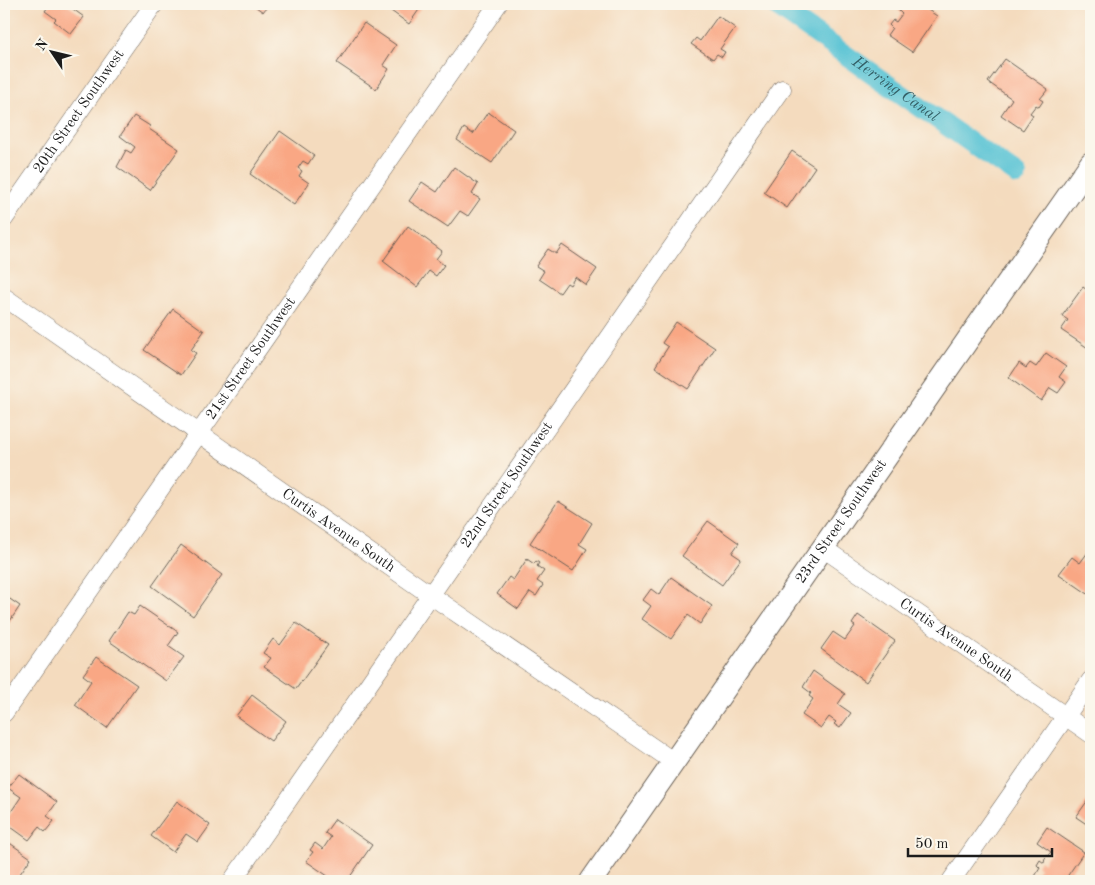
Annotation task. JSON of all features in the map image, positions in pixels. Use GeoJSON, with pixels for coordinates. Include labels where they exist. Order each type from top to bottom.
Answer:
{"type":"FeatureCollection","features":[{"type":"Feature","properties":{"kind":"street","name":"20th Street Southwest"},"geometry":{"type":"LineString","coordinates":[[4,219],[154,4]]}},
{"type":"Feature","properties":{"kind":"street","name":"21st Street Southwest"},"geometry":{"type":"LineString","coordinates":[[4,713],[498,4]]}},
{"type":"Feature","properties":{"kind":"street","name":"22nd Street Southwest"},"geometry":{"type":"LineString","coordinates":[[232,881],[405,633],[429,594],[782,89]]}},
{"type":"Feature","properties":{"kind":"street","name":"23rd Street Southwest"},"geometry":{"type":"LineString","coordinates":[[591,881],[1091,163]]}},
{"type":"Feature","properties":{"kind":"street","name":"Curtis Avenue South"},"geometry":{"type":"LineString","coordinates":[[4,297],[429,594],[674,762]]}},
{"type":"Feature","properties":{"kind":"street","name":"Curtis Avenue South"},"geometry":{"type":"LineString","coordinates":[[823,548],[1091,734]]}},
{"type":"Feature","properties":{"kind":"street"},"geometry":{"type":"LineString","coordinates":[[951,881],[1091,680]]}},
{"type":"Feature","properties":{"kind":"building"},"geometry":{"type":"Polygon","coordinates":[[[50,4],[66,4],[84,17],[71,34],[54,21],[56,19],[45,11],[50,4]]]}},
{"type":"Feature","properties":{"kind":"building"},"geometry":{"type":"Polygon","coordinates":[[[252,4],[269,4],[263,12],[252,4]]]}},
{"type":"Feature","properties":{"kind":"building"},"geometry":{"type":"Polygon","coordinates":[[[397,4],[423,4],[409,24],[391,11],[397,4]]]}},
{"type":"Feature","properties":{"kind":"building"},"geometry":{"type":"Polygon","coordinates":[[[903,4],[919,4],[937,16],[912,52],[887,35],[892,28],[889,25],[893,20],[896,22],[902,14],[898,10],[903,4]]]}},
{"type":"Feature","properties":{"kind":"building"},"geometry":{"type":"Polygon","coordinates":[[[718,16],[735,28],[720,49],[725,52],[722,57],[717,54],[713,59],[691,44],[696,38],[700,41],[718,16]]]}},
{"type":"Feature","properties":{"kind":"building"},"geometry":{"type":"Polygon","coordinates":[[[364,23],[396,45],[383,65],[389,69],[376,89],[337,63],[364,23]]]}},
{"type":"Feature","properties":{"kind":"building"},"geometry":{"type":"Polygon","coordinates":[[[1005,59],[1048,89],[1040,99],[1043,101],[1039,107],[1036,105],[1030,113],[1033,115],[1023,130],[1001,115],[1012,99],[988,82],[1005,59]]]}},
{"type":"Feature","properties":{"kind":"building"},"geometry":{"type":"Polygon","coordinates":[[[488,112],[514,130],[492,163],[457,140],[464,128],[473,134],[488,112]]]}},
{"type":"Feature","properties":{"kind":"building"},"geometry":{"type":"Polygon","coordinates":[[[134,116],[150,126],[149,129],[179,149],[150,190],[117,167],[126,150],[131,153],[135,147],[120,136],[134,116]]]}},
{"type":"Feature","properties":{"kind":"building"},"geometry":{"type":"Polygon","coordinates":[[[280,131],[314,155],[308,164],[303,161],[298,168],[302,171],[299,176],[309,183],[294,205],[250,174],[280,131]]]}},
{"type":"Feature","properties":{"kind":"building"},"geometry":{"type":"Polygon","coordinates":[[[792,151],[815,167],[787,208],[764,192],[792,151]]]}},
{"type":"Feature","properties":{"kind":"building"},"geometry":{"type":"Polygon","coordinates":[[[454,167],[478,184],[472,194],[480,199],[468,216],[460,211],[448,227],[409,201],[422,182],[437,192],[454,167]]]}},
{"type":"Feature","properties":{"kind":"building"},"geometry":{"type":"Polygon","coordinates":[[[408,226],[442,251],[436,259],[444,265],[436,276],[429,271],[417,287],[383,261],[408,226]]]}},
{"type":"Feature","properties":{"kind":"building"},"geometry":{"type":"Polygon","coordinates":[[[562,245],[597,269],[586,285],[575,277],[570,285],[567,283],[560,293],[539,279],[544,271],[536,266],[548,249],[556,254],[562,245]]]}},
{"type":"Feature","properties":{"kind":"building"},"geometry":{"type":"Polygon","coordinates":[[[1083,287],[1091,293],[1091,350],[1061,330],[1068,320],[1062,316],[1083,287]]]}},
{"type":"Feature","properties":{"kind":"building"},"geometry":{"type":"Polygon","coordinates":[[[173,309],[204,331],[191,350],[196,353],[181,375],[144,350],[173,309]]]}},
{"type":"Feature","properties":{"kind":"building"},"geometry":{"type":"Polygon","coordinates":[[[676,322],[715,348],[688,389],[655,367],[668,347],[662,343],[676,322]]]}},
{"type":"Feature","properties":{"kind":"building"},"geometry":{"type":"Polygon","coordinates":[[[1046,353],[1066,367],[1059,377],[1066,382],[1058,393],[1050,388],[1041,401],[1009,378],[1019,363],[1026,368],[1030,363],[1036,367],[1046,353]]]}},
{"type":"Feature","properties":{"kind":"building"},"geometry":{"type":"Polygon","coordinates":[[[558,501],[592,523],[579,544],[587,549],[573,571],[530,543],[558,501]]]}},
{"type":"Feature","properties":{"kind":"building"},"geometry":{"type":"Polygon","coordinates":[[[708,521],[739,543],[732,553],[741,559],[722,585],[682,556],[708,521]]]}},
{"type":"Feature","properties":{"kind":"building"},"geometry":{"type":"Polygon","coordinates":[[[181,545],[222,575],[193,616],[152,586],[181,545]]]}},
{"type":"Feature","properties":{"kind":"building"},"geometry":{"type":"Polygon","coordinates":[[[1091,548],[1091,596],[1059,574],[1072,557],[1080,563],[1091,548]]]}},
{"type":"Feature","properties":{"kind":"building"},"geometry":{"type":"Polygon","coordinates":[[[527,559],[534,564],[536,561],[539,563],[537,566],[544,571],[537,581],[543,585],[536,596],[530,592],[518,609],[497,594],[509,577],[513,580],[527,559]]]}},
{"type":"Feature","properties":{"kind":"building"},"geometry":{"type":"Polygon","coordinates":[[[671,577],[712,606],[700,624],[688,615],[671,639],[642,619],[651,606],[643,600],[651,589],[659,595],[671,577]]]}},
{"type":"Feature","properties":{"kind":"building"},"geometry":{"type":"Polygon","coordinates":[[[4,595],[20,606],[4,630],[4,595]]]}},
{"type":"Feature","properties":{"kind":"building"},"geometry":{"type":"Polygon","coordinates":[[[140,606],[178,632],[168,646],[184,657],[166,681],[109,641],[128,612],[134,615],[140,606]]]}},
{"type":"Feature","properties":{"kind":"building"},"geometry":{"type":"Polygon","coordinates":[[[858,615],[895,641],[866,682],[821,649],[833,632],[845,640],[855,626],[852,624],[858,615]]]}},
{"type":"Feature","properties":{"kind":"building"},"geometry":{"type":"Polygon","coordinates":[[[296,623],[328,645],[296,689],[264,667],[271,658],[263,653],[273,639],[280,645],[296,623]]]}},
{"type":"Feature","properties":{"kind":"building"},"geometry":{"type":"Polygon","coordinates":[[[96,657],[137,685],[107,728],[75,705],[91,681],[83,675],[96,657]]]}},
{"type":"Feature","properties":{"kind":"building"},"geometry":{"type":"Polygon","coordinates":[[[813,671],[845,694],[838,704],[851,713],[840,728],[829,717],[821,728],[802,715],[813,699],[809,696],[811,693],[803,687],[813,671]]]}},
{"type":"Feature","properties":{"kind":"building"},"geometry":{"type":"Polygon","coordinates":[[[252,695],[286,721],[271,741],[236,716],[252,695]]]}},
{"type":"Feature","properties":{"kind":"building"},"geometry":{"type":"Polygon","coordinates":[[[19,774],[57,802],[47,816],[54,821],[45,832],[39,827],[29,840],[4,822],[21,797],[8,788],[19,774]]]}},
{"type":"Feature","properties":{"kind":"building"},"geometry":{"type":"Polygon","coordinates":[[[1088,800],[1091,802],[1091,827],[1076,817],[1088,800]]]}},
{"type":"Feature","properties":{"kind":"building"},"geometry":{"type":"Polygon","coordinates":[[[177,801],[210,825],[198,842],[186,834],[173,852],[151,836],[177,801]]]}},
{"type":"Feature","properties":{"kind":"building"},"geometry":{"type":"Polygon","coordinates":[[[335,819],[372,845],[347,881],[335,881],[306,861],[313,852],[310,850],[315,843],[323,849],[331,837],[325,833],[335,819]]]}},
{"type":"Feature","properties":{"kind":"building"},"geometry":{"type":"Polygon","coordinates":[[[1047,827],[1084,852],[1064,881],[1038,881],[1034,878],[1040,868],[1037,865],[1040,860],[1044,863],[1045,858],[1051,852],[1037,842],[1047,827]]]}},
{"type":"Feature","properties":{"kind":"building"},"geometry":{"type":"Polygon","coordinates":[[[4,839],[31,858],[15,881],[4,881],[4,839]]]}},
{"type":"Feature","properties":{"kind":"waterway","name":"Herring Canal"},"geometry":{"type":"LineString","coordinates":[[773,4],[1017,175]]}}]}
